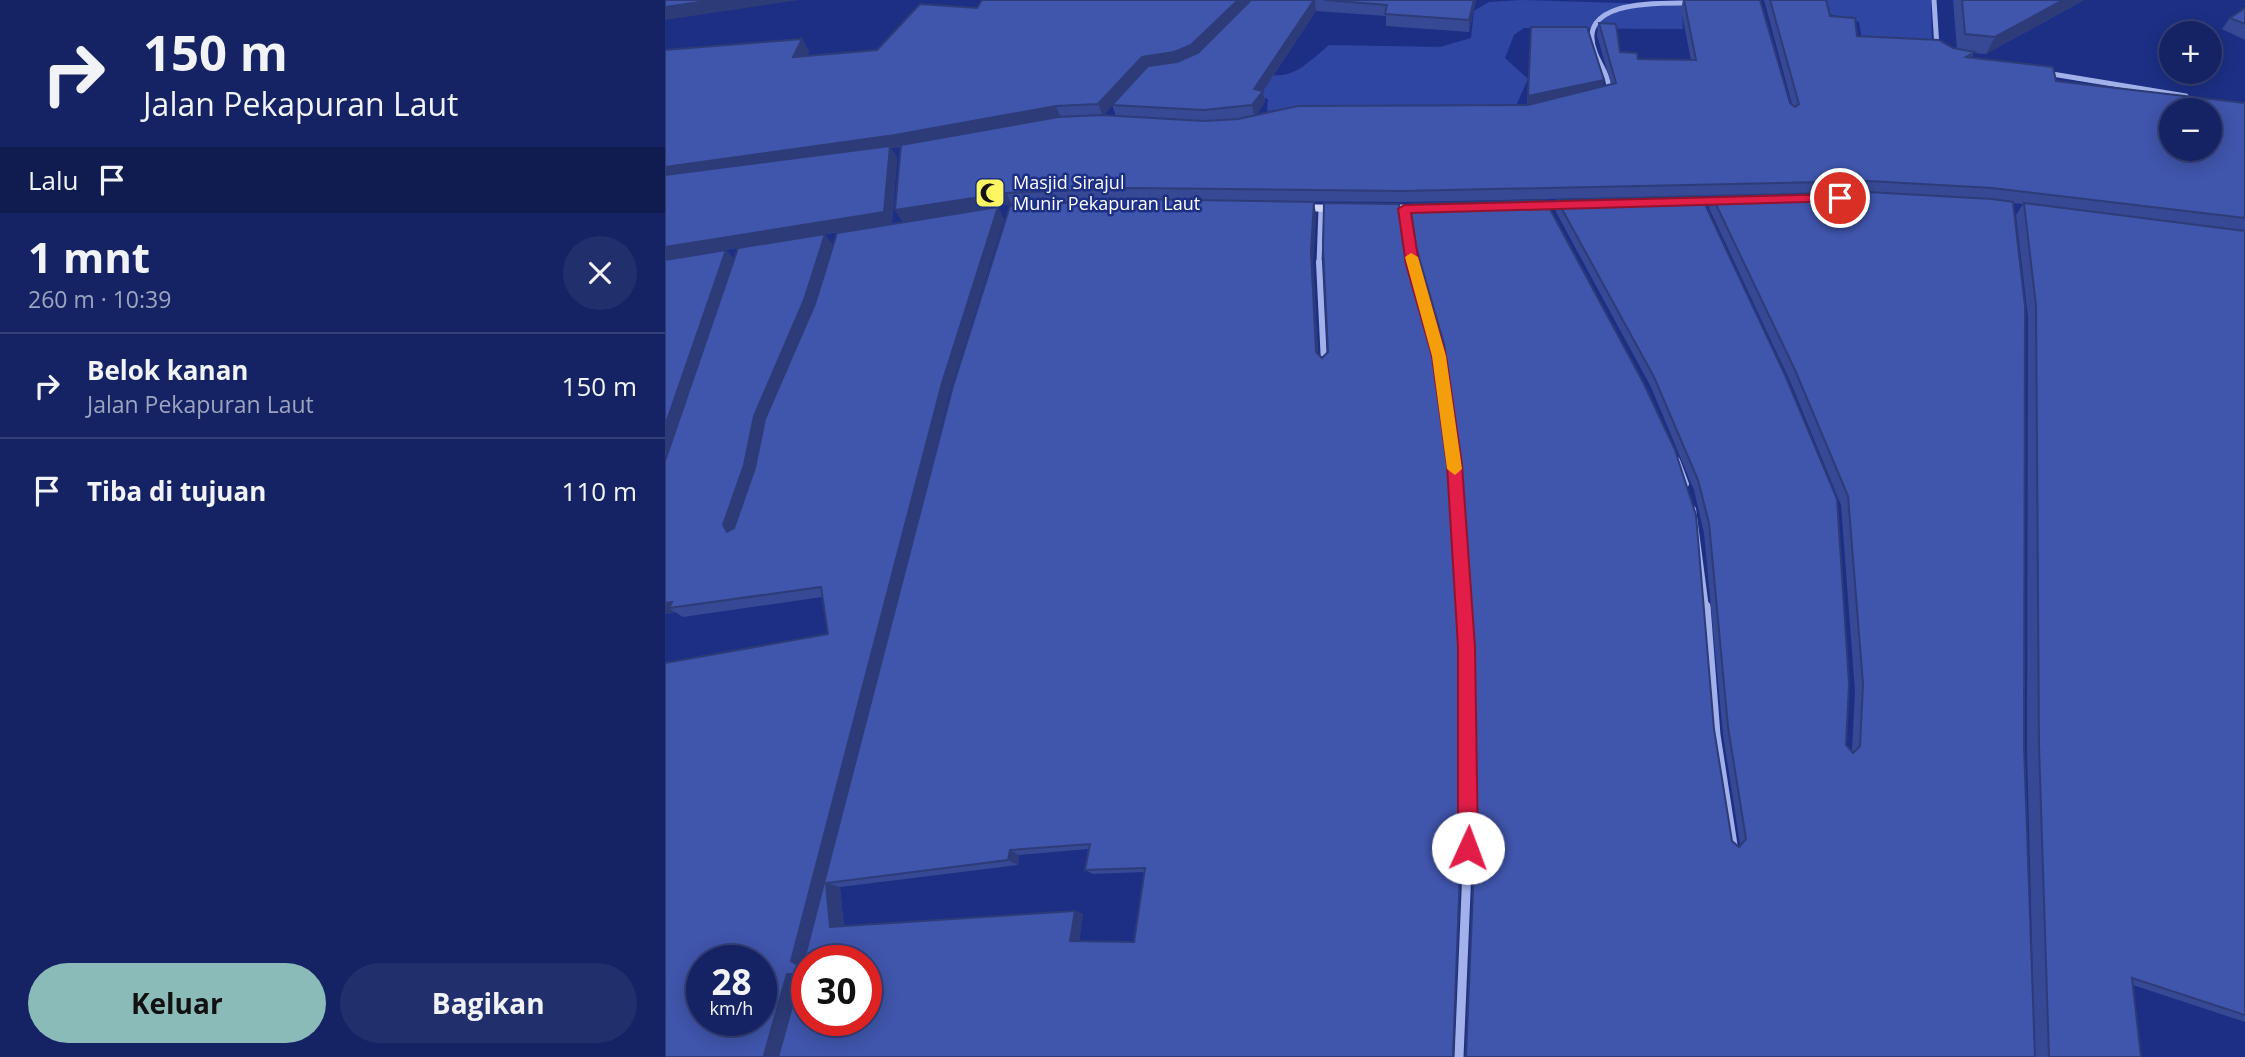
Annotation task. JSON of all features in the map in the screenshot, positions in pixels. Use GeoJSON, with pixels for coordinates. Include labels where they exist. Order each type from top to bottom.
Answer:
{"type":"FeatureCollection","features":[{"type":"Feature","properties":{"kind":"street"},"geometry":{"type":"LineString","coordinates":[[1934,0],[1936,47],[1942,53]]}},
{"type":"Feature","properties":{"kind":"street"},"geometry":{"type":"LineString","coordinates":[[1601,95],[1610,89],[1592,44],[1593,21],[1601,8],[1656,1],[1695,3]]}},
{"type":"Feature","properties":{"kind":"street"},"geometry":{"type":"LineString","coordinates":[[2043,72],[2192,97]]}},
{"type":"Feature","properties":{"kind":"street"},"geometry":{"type":"LineString","coordinates":[[1674,201],[1740,200]]}},
{"type":"Feature","properties":{"kind":"street"},"geometry":{"type":"LineString","coordinates":[[1700,201],[1705,213]]}},
{"type":"Feature","properties":{"kind":"street"},"geometry":{"type":"LineString","coordinates":[[1520,205],[1584,203]]}},
{"type":"Feature","properties":{"kind":"street"},"geometry":{"type":"LineString","coordinates":[[1546,204],[1552,215]]}},
{"type":"Feature","properties":{"kind":"street"},"geometry":{"type":"LineString","coordinates":[[1289,208],[1349,209]]}},
{"type":"Feature","properties":{"kind":"street"},"geometry":{"type":"LineString","coordinates":[[1376,209],[1443,208]]}},
{"type":"Feature","properties":{"kind":"street"},"geometry":{"type":"LineString","coordinates":[[1321,209],[1319,277],[1324,363]]}},
{"type":"Feature","properties":{"kind":"street"},"geometry":{"type":"LineString","coordinates":[[1404,209],[1412,264],[1439,356],[1454,465],[1467,647],[1469,822],[1459,1057]]}},
{"type":"Feature","properties":{"kind":"street"},"geometry":{"type":"LineString","coordinates":[[1671,447],[1688,490]]}},
{"type":"Feature","properties":{"kind":"street"},"geometry":{"type":"LineString","coordinates":[[1691,501],[1697,523],[1704,577],[1717,735],[1733,845]]}},
{"type":"Feature","properties":{"kind":"shaded area"},"geometry":{"type":"Polygon","coordinates":[[[1521,0],[1682,5],[1683,29],[1524,28],[1514,35],[1505,58],[1528,79],[1515,108],[1332,105],[1267,111],[1268,99],[1223,89],[1237,70],[1268,75],[1288,74],[1305,65],[1329,45],[1440,47],[1471,38],[1474,11],[1489,2],[1521,0]]]}},
{"type":"Feature","properties":{"kind":"shaded area"},"geometry":{"type":"Polygon","coordinates":[[[1823,0],[1931,0],[1932,51],[1863,46],[1859,22],[1829,14],[1823,0]]]}},
{"type":"Feature","properties":{"kind":"building"},"geometry":{"type":"Polygon","coordinates":[[[665,0],[714,0],[665,7],[665,0]]]}},
{"type":"Feature","properties":{"kind":"building"},"geometry":{"type":"Polygon","coordinates":[[[982,0],[1238,0],[1191,45],[1174,52],[1142,57],[1098,104],[1056,106],[895,135],[665,167],[665,50],[802,39],[793,57],[877,50],[920,4],[977,8],[982,0]]]}},
{"type":"Feature","properties":{"kind":"building"},"geometry":{"type":"Polygon","coordinates":[[[1251,0],[1314,0],[1254,89],[1263,91],[1252,105],[1204,110],[1112,105],[1148,66],[1177,62],[1198,53],[1251,0]]]}},
{"type":"Feature","properties":{"kind":"building"},"geometry":{"type":"Polygon","coordinates":[[[1324,0],[1474,0],[1469,20],[1385,14],[1387,5],[1324,0]]]}},
{"type":"Feature","properties":{"kind":"building"},"geometry":{"type":"Polygon","coordinates":[[[1684,0],[1760,0],[1790,103],[1795,107],[1799,104],[1770,0],[1826,0],[1830,16],[1855,18],[1857,36],[1939,40],[1953,48],[1975,52],[1966,57],[2053,67],[2056,81],[2202,98],[2159,98],[2159,161],[2222,161],[2222,100],[2245,103],[2245,218],[1992,188],[1869,181],[1403,191],[1133,188],[1006,193],[895,210],[901,145],[1058,117],[1101,115],[1204,121],[1238,119],[1298,106],[1528,105],[1616,83],[1599,23],[1616,24],[1620,52],[1637,53],[1638,59],[1696,60],[1684,0]]]}},
{"type":"Feature","properties":{"kind":"building"},"geometry":{"type":"Polygon","coordinates":[[[1962,0],[2063,0],[1995,37],[1965,34],[1962,0]]]}},
{"type":"Feature","properties":{"kind":"building"},"geometry":{"type":"Polygon","coordinates":[[[2245,8],[2245,24],[2230,18],[2245,8]]]}},
{"type":"Feature","properties":{"kind":"building"},"geometry":{"type":"Polygon","coordinates":[[[1531,27],[1587,27],[1604,80],[1528,96],[1531,27]]]}},
{"type":"Feature","properties":{"kind":"building"},"geometry":{"type":"Polygon","coordinates":[[[890,146],[884,212],[665,247],[665,175],[890,146]]]}},
{"type":"Feature","properties":{"kind":"building"},"geometry":{"type":"Polygon","coordinates":[[[1868,192],[2013,202],[2025,306],[2024,746],[2035,1057],[1466,1057],[1476,817],[1471,597],[1460,454],[1444,344],[1416,247],[1410,204],[1545,200],[1643,382],[1675,450],[1696,515],[1714,729],[1732,841],[1739,847],[1746,839],[1728,727],[1709,523],[1698,480],[1654,377],[1557,200],[1701,196],[1785,375],[1837,499],[1849,684],[1846,745],[1853,753],[1860,746],[1863,684],[1848,496],[1795,370],[1712,196],[1868,192]]]}},
{"type":"Feature","properties":{"kind":"building"},"geometry":{"type":"Polygon","coordinates":[[[1133,199],[1314,202],[1311,251],[1316,352],[1322,358],[1328,352],[1323,249],[1324,203],[1399,204],[1406,253],[1433,346],[1448,456],[1458,594],[1462,817],[1453,1057],[778,1057],[791,1011],[791,1036],[882,1036],[882,945],[808,945],[953,386],[1010,206],[1133,199]],[[1090,844],[1010,850],[1008,860],[826,883],[830,927],[1075,911],[1070,941],[1134,942],[1145,868],[1085,870],[1090,844]]]}},
{"type":"Feature","properties":{"kind":"building"},"geometry":{"type":"Polygon","coordinates":[[[2024,203],[2245,231],[2245,1015],[2132,978],[2141,1057],[2049,1057],[2039,746],[2036,306],[2024,203]]]}},
{"type":"Feature","properties":{"kind":"building"},"geometry":{"type":"Polygon","coordinates":[[[998,207],[942,383],[795,945],[791,945],[791,974],[787,974],[777,1009],[777,945],[686,945],[686,1036],[769,1036],[765,1057],[665,1057],[665,663],[828,634],[821,587],[669,608],[672,602],[665,603],[665,461],[738,248],[825,234],[804,300],[754,416],[744,465],[723,525],[727,532],[734,528],[755,468],[765,419],[815,304],[837,233],[998,207]]]}},
{"type":"Feature","properties":{"kind":"building"},"geometry":{"type":"Polygon","coordinates":[[[726,250],[665,426],[665,260],[726,250]]]}},
{"type":"Feature","properties":{"kind":"slow traffic"},"geometry":{"type":"LineString","coordinates":[[1411,257],[1439,356],[1455,469]]}},
{"type":"Feature","properties":{"kind":"place","name":"Masjid Sirajul Munir Pekapuran Laut"},"geometry":{"type":"Point","coordinates":[990,193]}},
{"type":"Feature","properties":{"kind":"route"},"geometry":{"type":"LineString","coordinates":[[1468,848],[1467,647],[1454,465],[1439,356],[1425,300],[1412,264],[1404,209],[1840,198]]}}]}
